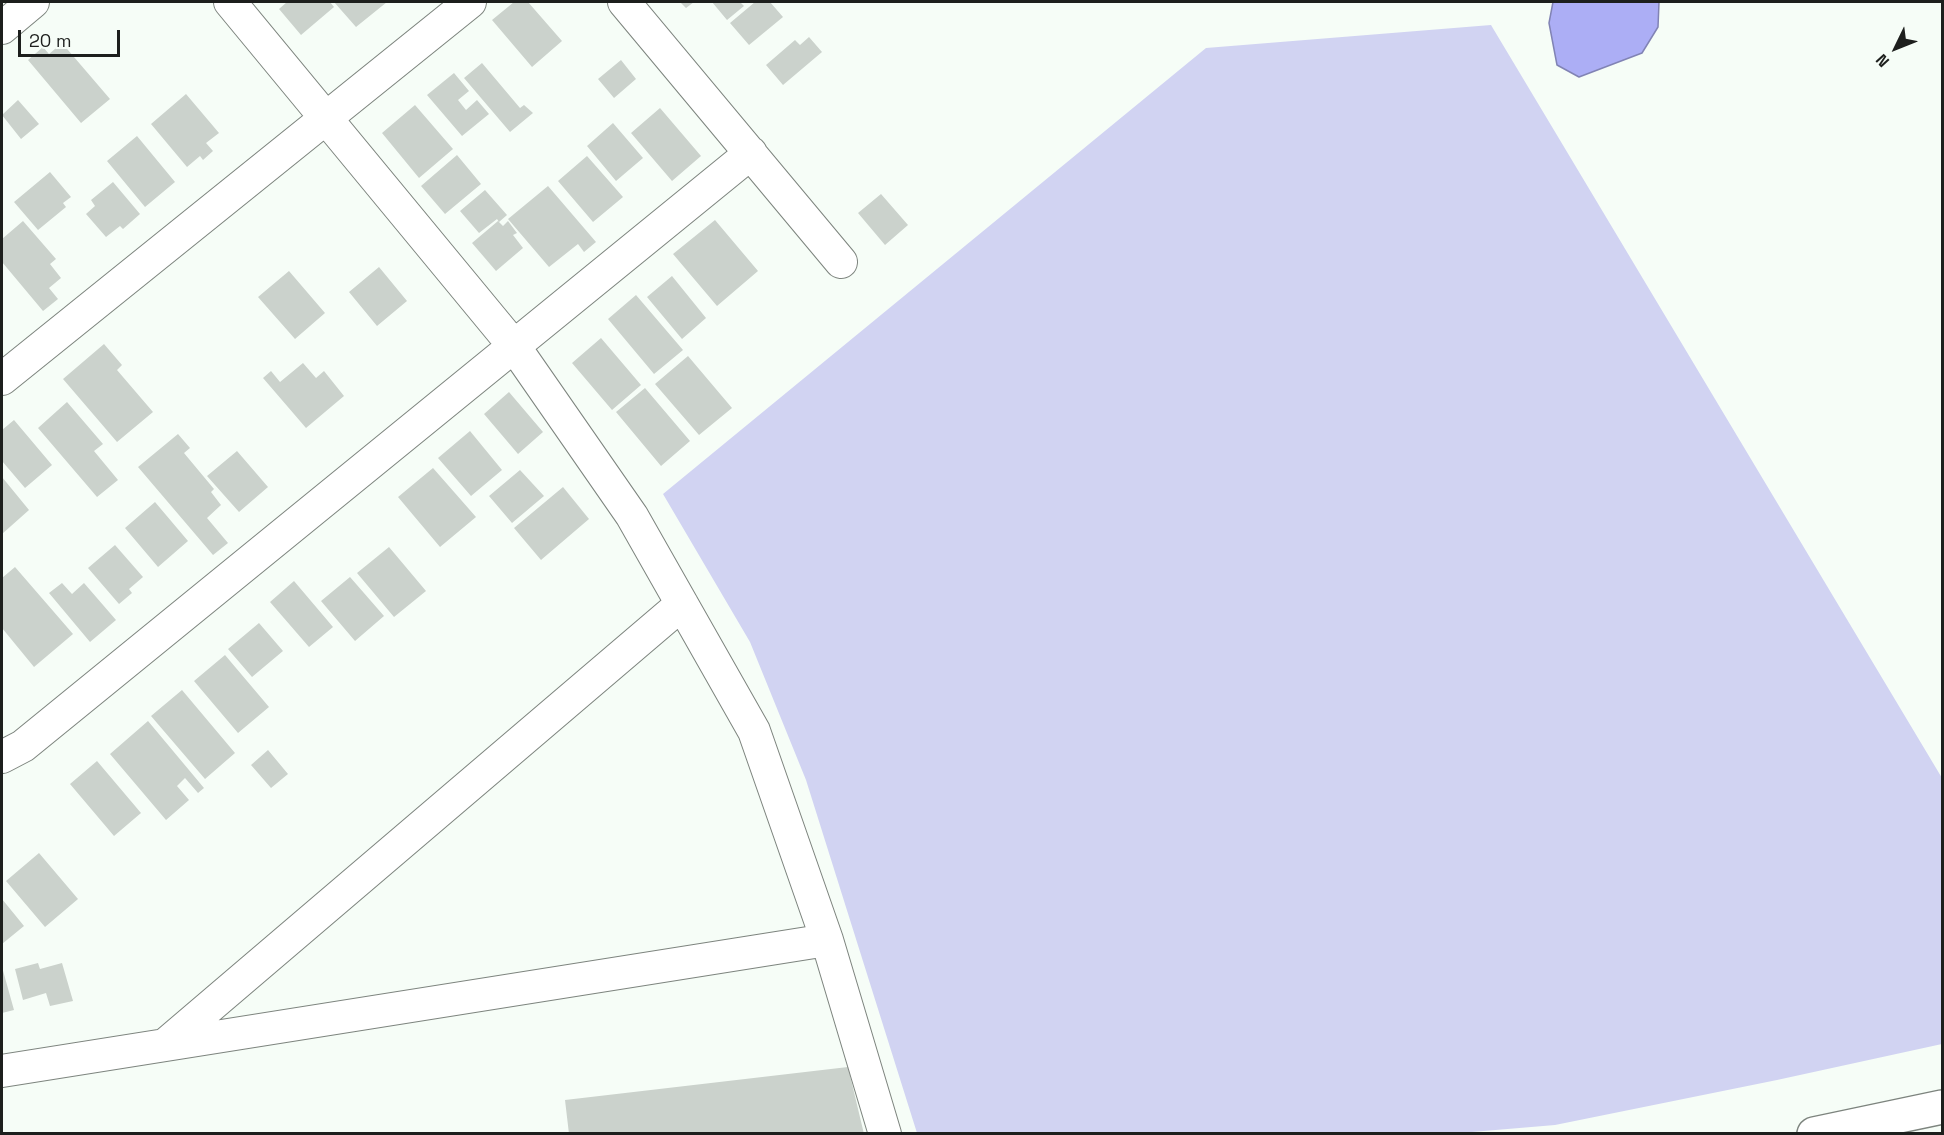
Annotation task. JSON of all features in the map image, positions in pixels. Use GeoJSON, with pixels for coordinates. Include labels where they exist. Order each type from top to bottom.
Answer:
{"type":"FeatureCollection","features":[{"type":"Feature","properties":{"kind":"main road"},"geometry":{"type":"LineString","coordinates":[[1814,1134],[1942,1107]]}},
{"type":"Feature","properties":{"kind":"street"},"geometry":{"type":"LineString","coordinates":[[2,28],[33,2]]}},
{"type":"Feature","properties":{"kind":"street"},"geometry":{"type":"LineString","coordinates":[[230,2],[514,346],[632,516],[754,730],[826,940],[885,1134]]}},
{"type":"Feature","properties":{"kind":"street"},"geometry":{"type":"LineString","coordinates":[[2,379],[470,2]]}},
{"type":"Feature","properties":{"kind":"street"},"geometry":{"type":"LineString","coordinates":[[624,2],[841,262]]}},
{"type":"Feature","properties":{"kind":"street"},"geometry":{"type":"LineString","coordinates":[[2,757],[23,746],[751,153]]}},
{"type":"Feature","properties":{"kind":"street"},"geometry":{"type":"LineString","coordinates":[[165,1045],[682,604]]}},
{"type":"Feature","properties":{"kind":"street"},"geometry":{"type":"LineString","coordinates":[[2,1071],[826,940]]}},
{"type":"Feature","properties":{"kind":"shaded area"},"geometry":{"type":"Polygon","coordinates":[[[1491,25],[1942,778],[1942,1044],[1555,1125],[1460,1133],[917,1133],[806,780],[750,642],[663,494],[1206,48],[1491,25]]]}},
{"type":"Feature","properties":{"kind":"water"},"geometry":{"type":"Polygon","coordinates":[[[1553,2],[1659,2],[1658,27],[1642,53],[1579,77],[1557,65],[1549,23],[1553,2]]]}},
{"type":"Feature","properties":{"kind":"building"},"geometry":{"type":"Polygon","coordinates":[[[287,2],[330,2],[334,7],[301,35],[279,9],[287,2]]]}},
{"type":"Feature","properties":{"kind":"building"},"geometry":{"type":"Polygon","coordinates":[[[334,2],[387,2],[356,27],[334,2]]]}},
{"type":"Feature","properties":{"kind":"building"},"geometry":{"type":"Polygon","coordinates":[[[514,2],[528,2],[562,41],[532,67],[492,20],[514,2]]]}},
{"type":"Feature","properties":{"kind":"building"},"geometry":{"type":"Polygon","coordinates":[[[680,2],[694,2],[686,8],[680,2]]]}},
{"type":"Feature","properties":{"kind":"building"},"geometry":{"type":"Polygon","coordinates":[[[712,2],[740,2],[744,6],[727,20],[712,2]]]}},
{"type":"Feature","properties":{"kind":"building"},"geometry":{"type":"Polygon","coordinates":[[[755,2],[770,2],[783,17],[749,45],[730,23],[755,2]]]}},
{"type":"Feature","properties":{"kind":"building"},"geometry":{"type":"Polygon","coordinates":[[[809,37],[822,52],[783,85],[766,65],[795,40],[800,45],[809,37]]]}},
{"type":"Feature","properties":{"kind":"building"},"geometry":{"type":"Polygon","coordinates":[[[62,43],[110,99],[81,123],[28,60],[43,47],[49,54],[62,43]]]}},
{"type":"Feature","properties":{"kind":"building"},"geometry":{"type":"Polygon","coordinates":[[[621,60],[636,79],[614,98],[598,79],[621,60]]]}},
{"type":"Feature","properties":{"kind":"building"},"geometry":{"type":"Polygon","coordinates":[[[482,63],[520,108],[524,105],[533,113],[510,132],[464,78],[482,63]]]}},
{"type":"Feature","properties":{"kind":"building"},"geometry":{"type":"Polygon","coordinates":[[[454,73],[469,91],[458,100],[466,110],[477,100],[489,114],[462,136],[427,95],[454,73]]]}},
{"type":"Feature","properties":{"kind":"building"},"geometry":{"type":"Polygon","coordinates":[[[186,94],[219,133],[206,143],[213,151],[203,160],[200,156],[187,167],[151,124],[186,94]]]}},
{"type":"Feature","properties":{"kind":"building"},"geometry":{"type":"Polygon","coordinates":[[[18,100],[39,124],[21,139],[2,115],[18,100]]]}},
{"type":"Feature","properties":{"kind":"building"},"geometry":{"type":"Polygon","coordinates":[[[415,105],[453,149],[419,178],[382,133],[415,105]]]}},
{"type":"Feature","properties":{"kind":"building"},"geometry":{"type":"Polygon","coordinates":[[[660,108],[701,156],[672,181],[631,133],[660,108]]]}},
{"type":"Feature","properties":{"kind":"building"},"geometry":{"type":"Polygon","coordinates":[[[613,123],[643,158],[616,181],[587,146],[613,123]]]}},
{"type":"Feature","properties":{"kind":"building"},"geometry":{"type":"Polygon","coordinates":[[[137,136],[175,182],[145,207],[107,161],[137,136]]]}},
{"type":"Feature","properties":{"kind":"building"},"geometry":{"type":"Polygon","coordinates":[[[457,155],[481,184],[445,214],[421,186],[457,155]]]}},
{"type":"Feature","properties":{"kind":"building"},"geometry":{"type":"Polygon","coordinates":[[[587,156],[623,197],[593,222],[558,181],[587,156]]]}},
{"type":"Feature","properties":{"kind":"building"},"geometry":{"type":"Polygon","coordinates":[[[50,172],[71,197],[63,203],[66,207],[38,230],[14,202],[50,172]]]}},
{"type":"Feature","properties":{"kind":"building"},"geometry":{"type":"Polygon","coordinates":[[[113,182],[140,214],[123,229],[120,226],[106,237],[86,214],[95,206],[91,200],[113,182]]]}},
{"type":"Feature","properties":{"kind":"building"},"geometry":{"type":"Polygon","coordinates":[[[548,186],[596,242],[584,252],[578,244],[549,267],[508,219],[548,186]]]}},
{"type":"Feature","properties":{"kind":"building"},"geometry":{"type":"Polygon","coordinates":[[[485,190],[507,215],[499,222],[497,219],[479,233],[460,211],[485,190]]]}},
{"type":"Feature","properties":{"kind":"building"},"geometry":{"type":"Polygon","coordinates":[[[881,194],[908,225],[885,245],[858,213],[881,194]]]}},
{"type":"Feature","properties":{"kind":"building"},"geometry":{"type":"Polygon","coordinates":[[[715,220],[758,271],[717,306],[673,254],[715,220]]]}},
{"type":"Feature","properties":{"kind":"building"},"geometry":{"type":"Polygon","coordinates":[[[23,221],[56,259],[50,264],[61,278],[49,288],[58,299],[43,311],[2,262],[2,239],[23,221]]]}},
{"type":"Feature","properties":{"kind":"building"},"geometry":{"type":"Polygon","coordinates":[[[498,221],[503,226],[508,221],[517,233],[513,235],[523,248],[496,271],[472,243],[498,221]]]}},
{"type":"Feature","properties":{"kind":"building"},"geometry":{"type":"Polygon","coordinates":[[[379,267],[407,301],[377,326],[349,292],[379,267]]]}},
{"type":"Feature","properties":{"kind":"building"},"geometry":{"type":"Polygon","coordinates":[[[289,271],[325,313],[295,339],[258,297],[289,271]]]}},
{"type":"Feature","properties":{"kind":"building"},"geometry":{"type":"Polygon","coordinates":[[[672,276],[706,318],[682,339],[647,297],[672,276]]]}},
{"type":"Feature","properties":{"kind":"building"},"geometry":{"type":"Polygon","coordinates":[[[636,295],[683,350],[654,374],[608,319],[636,295]]]}},
{"type":"Feature","properties":{"kind":"building"},"geometry":{"type":"Polygon","coordinates":[[[601,338],[641,385],[612,410],[572,363],[601,338]]]}},
{"type":"Feature","properties":{"kind":"building"},"geometry":{"type":"Polygon","coordinates":[[[104,344],[122,365],[117,370],[153,412],[117,442],[63,379],[104,344]]]}},
{"type":"Feature","properties":{"kind":"building"},"geometry":{"type":"Polygon","coordinates":[[[688,356],[732,408],[699,435],[655,384],[688,356]]]}},
{"type":"Feature","properties":{"kind":"building"},"geometry":{"type":"Polygon","coordinates":[[[303,363],[316,378],[324,371],[344,396],[306,428],[263,378],[271,371],[280,382],[303,363]]]}},
{"type":"Feature","properties":{"kind":"building"},"geometry":{"type":"Polygon","coordinates":[[[645,388],[690,441],[661,466],[616,412],[645,388]]]}},
{"type":"Feature","properties":{"kind":"building"},"geometry":{"type":"Polygon","coordinates":[[[509,392],[543,432],[518,454],[484,414],[509,392]]]}},
{"type":"Feature","properties":{"kind":"building"},"geometry":{"type":"Polygon","coordinates":[[[67,402],[103,444],[94,451],[118,480],[97,497],[38,428],[67,402]]]}},
{"type":"Feature","properties":{"kind":"building"},"geometry":{"type":"Polygon","coordinates":[[[14,420],[52,465],[25,488],[2,461],[2,430],[14,420]]]}},
{"type":"Feature","properties":{"kind":"building"},"geometry":{"type":"Polygon","coordinates":[[[470,431],[502,470],[471,496],[438,458],[470,431]]]}},
{"type":"Feature","properties":{"kind":"building"},"geometry":{"type":"Polygon","coordinates":[[[178,434],[190,448],[184,453],[214,489],[211,492],[221,505],[207,518],[228,543],[213,555],[138,467],[178,434]]]}},
{"type":"Feature","properties":{"kind":"building"},"geometry":{"type":"Polygon","coordinates":[[[237,451],[268,487],[239,512],[207,476],[237,451]]]}},
{"type":"Feature","properties":{"kind":"building"},"geometry":{"type":"Polygon","coordinates":[[[433,468],[476,517],[440,547],[398,497],[433,468]]]}},
{"type":"Feature","properties":{"kind":"building"},"geometry":{"type":"Polygon","coordinates":[[[520,470],[544,496],[512,523],[489,496],[520,470]]]}},
{"type":"Feature","properties":{"kind":"building"},"geometry":{"type":"Polygon","coordinates":[[[2,477],[29,510],[2,534],[2,477]]]}},
{"type":"Feature","properties":{"kind":"building"},"geometry":{"type":"Polygon","coordinates":[[[563,487],[589,519],[541,560],[514,528],[563,487]]]}},
{"type":"Feature","properties":{"kind":"building"},"geometry":{"type":"Polygon","coordinates":[[[155,502],[188,541],[158,567],[125,528],[155,502]]]}},
{"type":"Feature","properties":{"kind":"building"},"geometry":{"type":"Polygon","coordinates":[[[115,545],[143,577],[129,589],[132,593],[119,604],[88,568],[115,545]]]}},
{"type":"Feature","properties":{"kind":"building"},"geometry":{"type":"Polygon","coordinates":[[[389,547],[426,591],[394,617],[357,573],[389,547]]]}},
{"type":"Feature","properties":{"kind":"building"},"geometry":{"type":"Polygon","coordinates":[[[15,567],[73,634],[34,667],[2,628],[2,578],[15,567]]]}},
{"type":"Feature","properties":{"kind":"building"},"geometry":{"type":"Polygon","coordinates":[[[350,577],[384,616],[355,641],[321,601],[350,577]]]}},
{"type":"Feature","properties":{"kind":"building"},"geometry":{"type":"Polygon","coordinates":[[[294,581],[333,627],[309,647],[270,602],[294,581]]]}},
{"type":"Feature","properties":{"kind":"building"},"geometry":{"type":"Polygon","coordinates":[[[62,583],[72,594],[84,583],[116,620],[90,642],[49,593],[62,583]]]}},
{"type":"Feature","properties":{"kind":"building"},"geometry":{"type":"Polygon","coordinates":[[[259,623],[283,651],[252,677],[228,649],[259,623]]]}},
{"type":"Feature","properties":{"kind":"building"},"geometry":{"type":"Polygon","coordinates":[[[225,655],[269,707],[238,733],[194,681],[225,655]]]}},
{"type":"Feature","properties":{"kind":"building"},"geometry":{"type":"Polygon","coordinates":[[[182,690],[235,753],[205,779],[151,716],[182,690]]]}},
{"type":"Feature","properties":{"kind":"building"},"geometry":{"type":"Polygon","coordinates":[[[148,721],[204,788],[198,793],[185,778],[177,786],[189,800],[166,820],[110,754],[148,721]]]}},
{"type":"Feature","properties":{"kind":"building"},"geometry":{"type":"Polygon","coordinates":[[[268,750],[288,774],[271,788],[251,765],[268,750]]]}},
{"type":"Feature","properties":{"kind":"building"},"geometry":{"type":"Polygon","coordinates":[[[97,761],[141,813],[114,836],[70,784],[97,761]]]}},
{"type":"Feature","properties":{"kind":"building"},"geometry":{"type":"Polygon","coordinates":[[[39,853],[78,899],[45,927],[6,881],[39,853]]]}},
{"type":"Feature","properties":{"kind":"building"},"geometry":{"type":"Polygon","coordinates":[[[2,899],[24,926],[2,944],[2,899]]]}},
{"type":"Feature","properties":{"kind":"building"},"geometry":{"type":"Polygon","coordinates":[[[38,963],[40,969],[62,963],[73,1001],[50,1006],[46,993],[23,1000],[15,969],[38,963]]]}},
{"type":"Feature","properties":{"kind":"building"},"geometry":{"type":"Polygon","coordinates":[[[2,967],[14,1010],[2,1013],[2,967]]]}},
{"type":"Feature","properties":{"kind":"building"},"geometry":{"type":"Polygon","coordinates":[[[848,1067],[864,1134],[569,1134],[565,1100],[848,1067]]]}}]}
